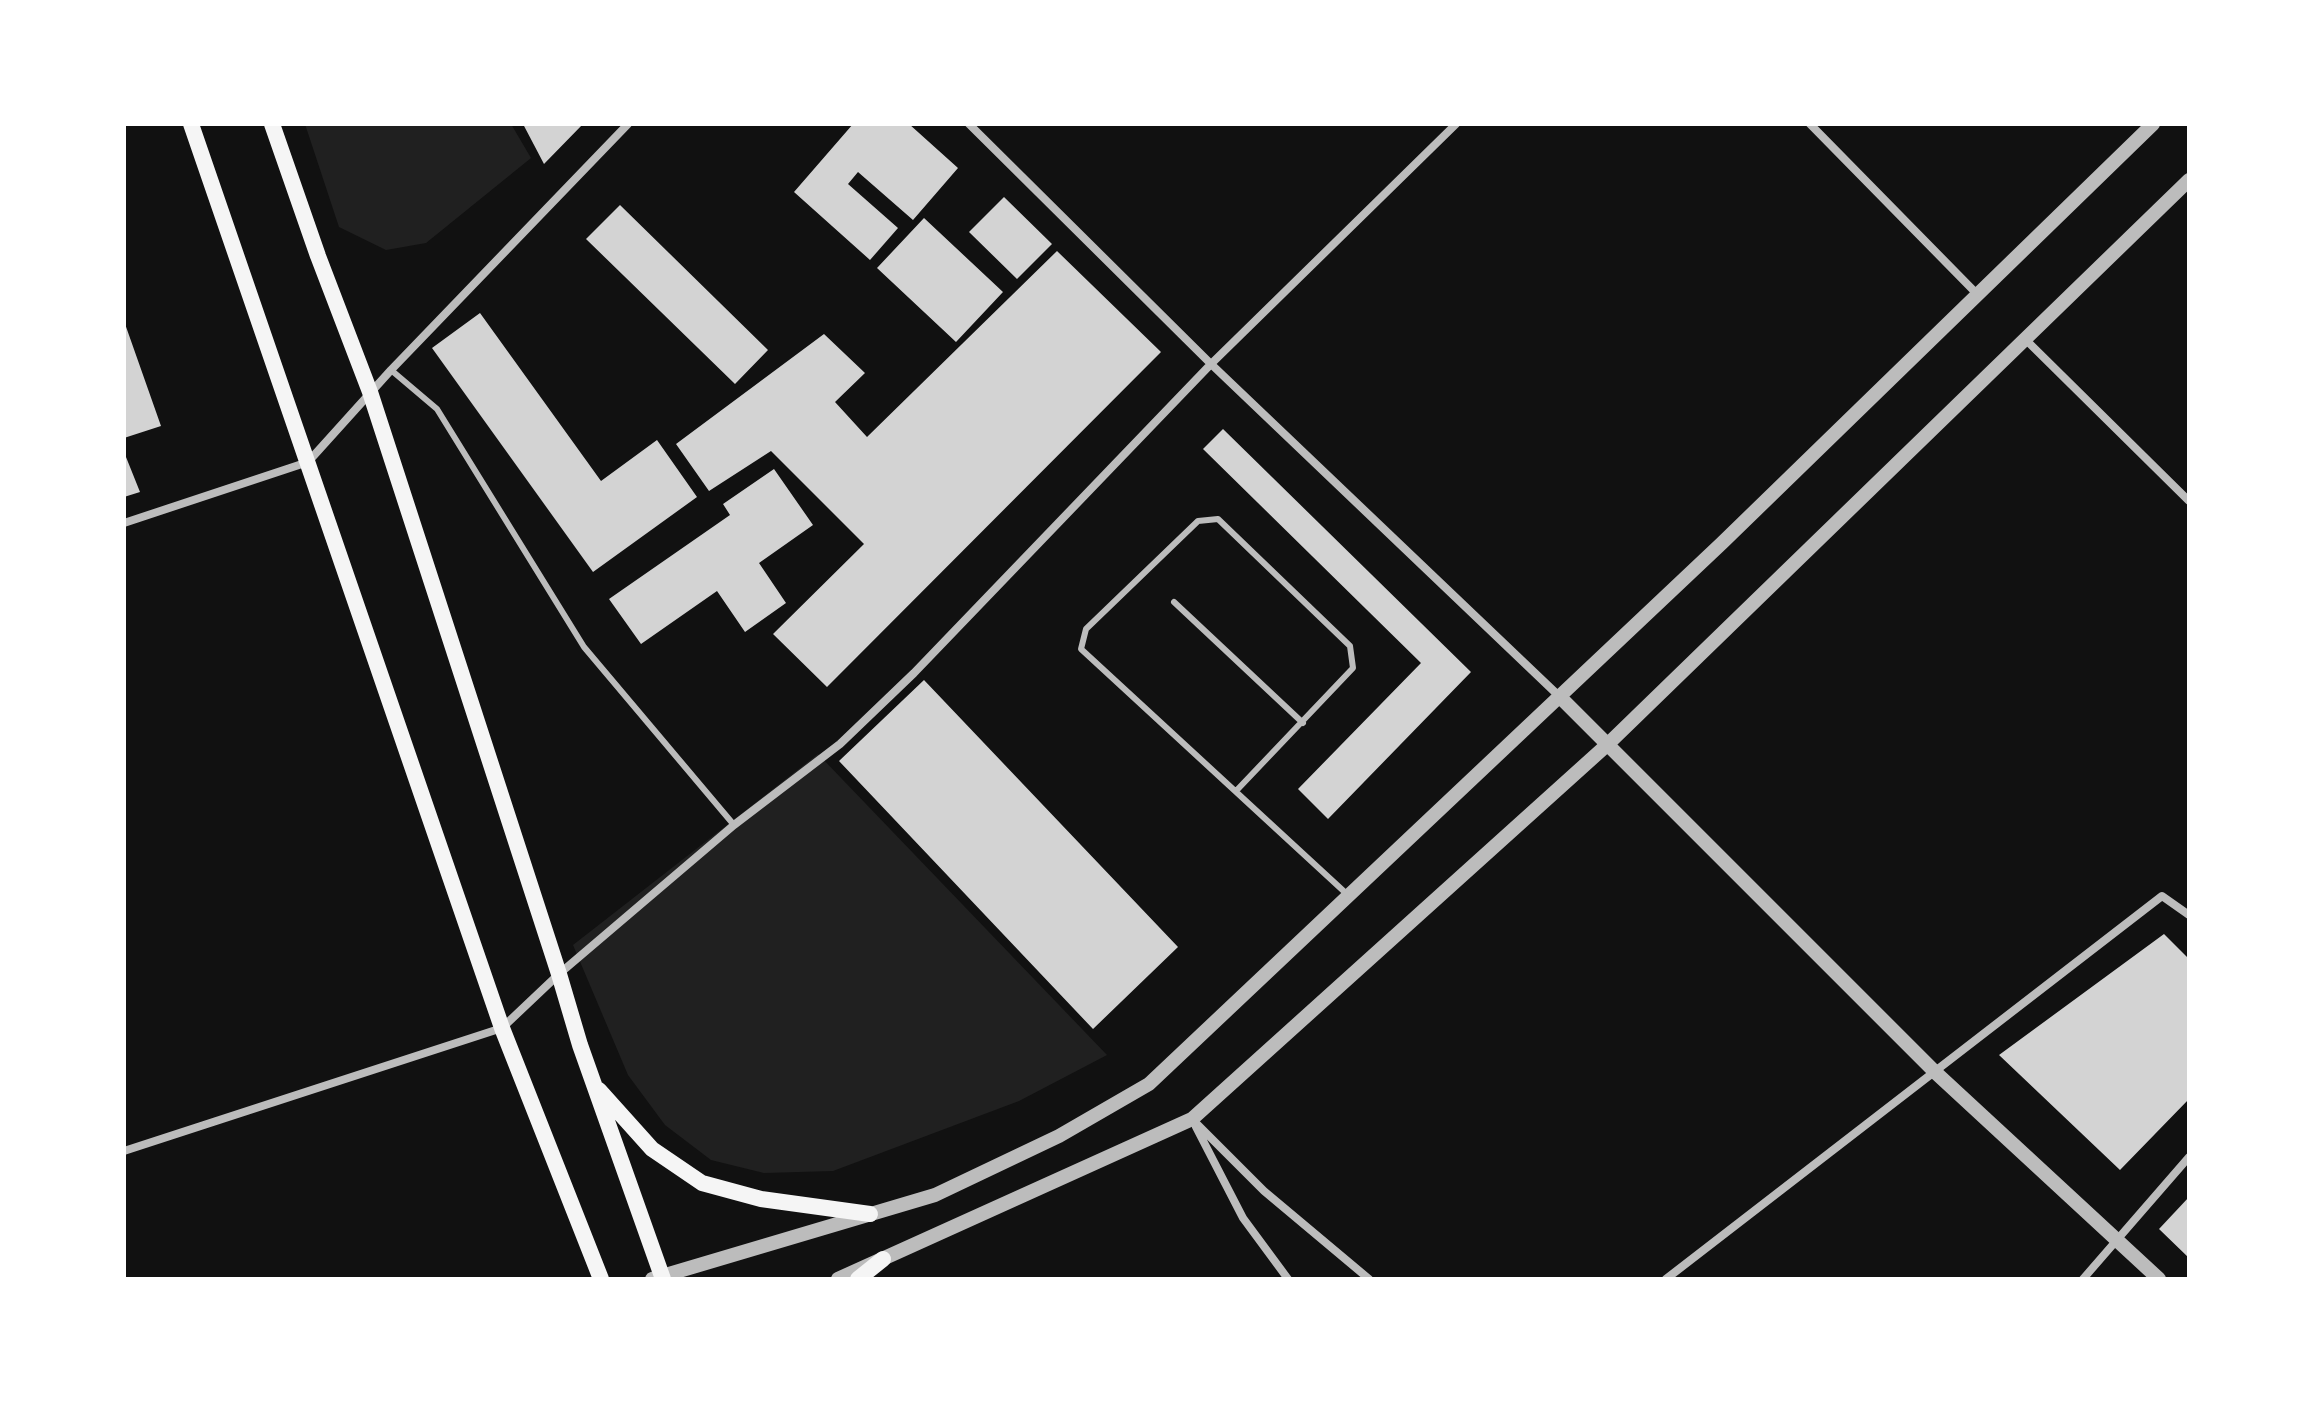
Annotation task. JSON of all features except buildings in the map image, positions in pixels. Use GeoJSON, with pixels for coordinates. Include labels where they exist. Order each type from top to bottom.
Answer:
{"type":"FeatureCollection","features":[{"type":"Feature","properties":{"kind":"main road"},"geometry":{"type":"LineString","coordinates":[[191,124],[502,1028],[601,1279]]}},
{"type":"Feature","properties":{"kind":"main road"},"geometry":{"type":"LineString","coordinates":[[272,124],[370,392],[659,1278]]}},
{"type":"Feature","properties":{"kind":"main road"},"geometry":{"type":"LineString","coordinates":[[594,1084],[652,1149],[702,1183],[761,1199],[870,1214]]}},
{"type":"Feature","properties":{"kind":"main road"},"geometry":{"type":"LineString","coordinates":[[858,1279],[883,1259]]}},
{"type":"Feature","properties":{"kind":"street"},"geometry":{"type":"LineString","coordinates":[[124,523],[308,462],[370,392],[628,124]]}},
{"type":"Feature","properties":{"kind":"street"},"geometry":{"type":"LineString","coordinates":[[969,124],[1211,364],[1608,744],[1935,1072],[2159,1279]]}},
{"type":"Feature","properties":{"kind":"street"},"geometry":{"type":"LineString","coordinates":[[124,1151],[502,1028],[559,974],[734,825],[840,744],[914,673],[1211,364],[1456,124]]}},
{"type":"Feature","properties":{"kind":"street"},"geometry":{"type":"LineString","coordinates":[[1810,124],[1978,295]]}},
{"type":"Feature","properties":{"kind":"street"},"geometry":{"type":"LineString","coordinates":[[659,1278],[935,1195],[1059,1136],[1149,1084],[1559,696],[2153,124]]}},
{"type":"Feature","properties":{"kind":"street"},"geometry":{"type":"LineString","coordinates":[[838,1279],[1192,1119],[1608,744],[2189,180]]}},
{"type":"Feature","properties":{"kind":"street"},"geometry":{"type":"LineString","coordinates":[[2025,339],[2189,501]]}},
{"type":"Feature","properties":{"kind":"street"},"geometry":{"type":"LineString","coordinates":[[1666,1279],[2162,896],[2189,915]]}},
{"type":"Feature","properties":{"kind":"street"},"geometry":{"type":"LineString","coordinates":[[1192,1119],[1243,1218],[1288,1279]]}},
{"type":"Feature","properties":{"kind":"street"},"geometry":{"type":"LineString","coordinates":[[1192,1119],[1264,1191],[1369,1279]]}},
{"type":"Feature","properties":{"kind":"street"},"geometry":{"type":"LineString","coordinates":[[2083,1279],[2189,1157]]}},
{"type":"Feature","properties":{"kind":"lane"},"geometry":{"type":"LineString","coordinates":[[391,370],[437,409],[584,647],[734,825]]}},
{"type":"Feature","properties":{"kind":"lane"},"geometry":{"type":"LineString","coordinates":[[1236,791],[1353,668],[1350,646],[1218,519],[1198,521],[1086,629],[1081,649],[1349,896]]}},
{"type":"Feature","properties":{"kind":"lane"},"geometry":{"type":"LineString","coordinates":[[1174,602],[1303,723]]}},
{"type":"Feature","properties":{"kind":"shaded area"},"geometry":{"type":"Polygon","coordinates":[[[305,124],[511,124],[531,158],[426,243],[386,250],[339,227],[305,124]]]}},
{"type":"Feature","properties":{"kind":"shaded area"},"geometry":{"type":"Polygon","coordinates":[[[818,754],[1107,1055],[1019,1101],[833,1171],[764,1173],[711,1160],[665,1125],[628,1075],[573,945],[818,754]]]}}]}
